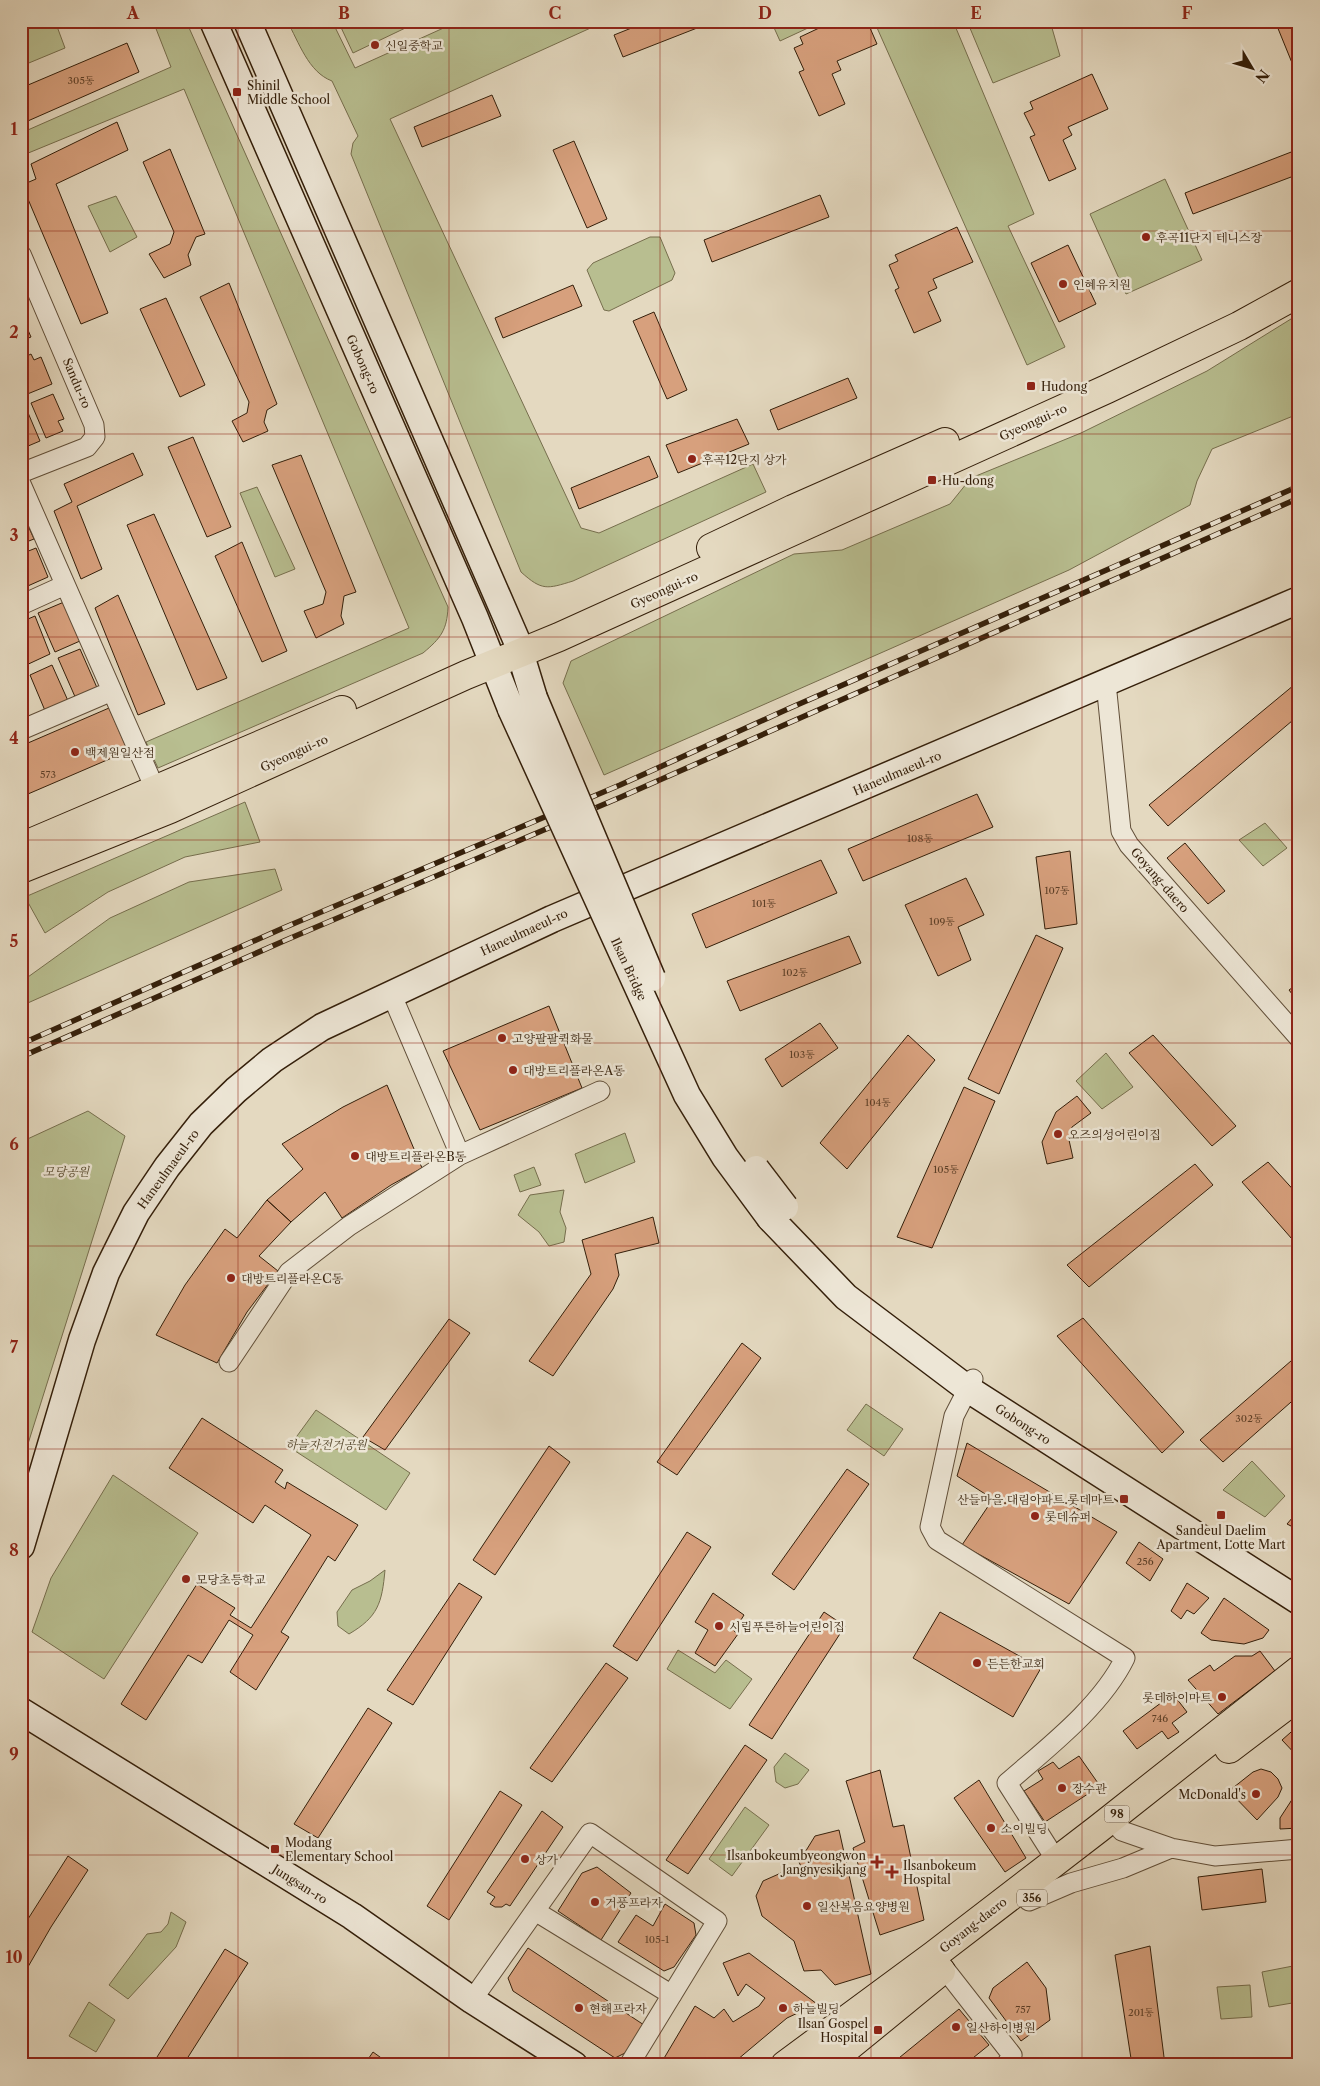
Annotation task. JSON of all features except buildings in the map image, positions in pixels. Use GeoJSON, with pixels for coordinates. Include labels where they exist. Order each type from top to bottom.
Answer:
{"type":"FeatureCollection","features":[{"type":"Feature","properties":{"kind":"main road","name":"Gobong-ro"},"geometry":{"type":"LineString","coordinates":[[213,21],[467,600],[511,709]]}},
{"type":"Feature","properties":{"kind":"main road"},"geometry":{"type":"LineString","coordinates":[[247,21],[518,646]]}},
{"type":"Feature","properties":{"kind":"main road","name":"Gyeongui-ro"},"geometry":{"type":"LineString","coordinates":[[518,646],[553,624],[793,509],[1231,313],[1299,275]]}},
{"type":"Feature","properties":{"kind":"main road","name":"Gyeongui-ro"},"geometry":{"type":"LineString","coordinates":[[21,847],[518,646],[1107,388],[1239,326],[1299,292]]}},
{"type":"Feature","properties":{"kind":"main road","name":"Haneulmaeul-ro"},"geometry":{"type":"LineString","coordinates":[[21,1546],[82,1340],[106,1273],[136,1213],[201,1124],[236,1090],[272,1060],[322,1027],[552,919],[1299,600]]}},
{"type":"Feature","properties":{"kind":"main road","name":"Ilsan Bridge"},"geometry":{"type":"LineString","coordinates":[[518,646],[534,698],[674,1031],[704,1088],[777,1212]]}},
{"type":"Feature","properties":{"kind":"main road","name":"Gyeongui-ro"},"geometry":{"type":"LineString","coordinates":[[21,868],[170,809],[489,657]]}},
{"type":"Feature","properties":{"kind":"main road","name":"Ilsan Bridge"},"geometry":{"type":"LineString","coordinates":[[511,709],[687,1095],[725,1158],[777,1212]]}},
{"type":"Feature","properties":{"kind":"main road","name":"Gobong-ro"},"geometry":{"type":"LineString","coordinates":[[777,1212],[892,1318],[971,1384],[1299,1601]]}},
{"type":"Feature","properties":{"kind":"main road","name":"Gobong-ro"},"geometry":{"type":"LineString","coordinates":[[971,1384],[1042,1425],[1299,1584]]}},
{"type":"Feature","properties":{"kind":"main road","name":"Goyang-daero"},"geometry":{"type":"LineString","coordinates":[[826,2065],[1029,1901],[1299,1670]]}},
{"type":"Feature","properties":{"kind":"main road","name":"Goyang-daero"},"geometry":{"type":"LineString","coordinates":[[786,2065],[934,1955],[1056,1860],[1116,1825],[1299,1696]]}},
{"type":"Feature","properties":{"kind":"main road","name":"Jungsan-ro"},"geometry":{"type":"LineString","coordinates":[[21,1711],[352,1916],[472,2000],[574,2065]]}},
{"type":"Feature","properties":{"kind":"street","name":"Sandu-ro"},"geometry":{"type":"LineString","coordinates":[[21,254],[94,425],[95,436],[87,447],[21,473]]}},
{"type":"Feature","properties":{"kind":"street"},"geometry":{"type":"LineString","coordinates":[[21,484],[156,791]]}},
{"type":"Feature","properties":{"kind":"street"},"geometry":{"type":"LineString","coordinates":[[21,605],[65,585]]}},
{"type":"Feature","properties":{"kind":"street","name":"Goyang-daero"},"geometry":{"type":"LineString","coordinates":[[1106,684],[1121,831],[1129,845],[1299,1038]]}},
{"type":"Feature","properties":{"kind":"street"},"geometry":{"type":"LineString","coordinates":[[21,730],[112,691]]}},
{"type":"Feature","properties":{"kind":"street"},"geometry":{"type":"LineString","coordinates":[[391,993],[460,1155]]}},
{"type":"Feature","properties":{"kind":"street"},"geometry":{"type":"LineString","coordinates":[[229,1362],[289,1272],[349,1226],[460,1155],[600,1091]]}},
{"type":"Feature","properties":{"kind":"street"},"geometry":{"type":"LineString","coordinates":[[971,1384],[954,1416],[930,1527],[937,1540],[1125,1658],[1116,1676],[1090,1706],[1058,1738],[1007,1783],[1056,1860]]}},
{"type":"Feature","properties":{"kind":"street"},"geometry":{"type":"LineString","coordinates":[[1116,1825],[1171,1848],[1215,1856],[1299,1849]]}},
{"type":"Feature","properties":{"kind":"street"},"geometry":{"type":"LineString","coordinates":[[472,2000],[590,1833],[717,1921],[630,2065]]}},
{"type":"Feature","properties":{"kind":"street"},"geometry":{"type":"LineString","coordinates":[[1029,1901],[1071,1882],[1123,1868],[1171,1848]]}},
{"type":"Feature","properties":{"kind":"street"},"geometry":{"type":"LineString","coordinates":[[535,1911],[672,1995]]}},
{"type":"Feature","properties":{"kind":"street"},"geometry":{"type":"LineString","coordinates":[[944,1968],[1012,2055],[1006,2065]]}},
{"type":"Feature","properties":{"kind":"green space"},"geometry":{"type":"Polygon","coordinates":[[[31,21],[55,21],[65,48],[24,65],[21,57],[21,25],[31,21]]]}},
{"type":"Feature","properties":{"kind":"green space"},"geometry":{"type":"Polygon","coordinates":[[[153,21],[186,21],[448,607],[442,633],[423,653],[158,768],[146,742],[409,628],[184,89],[21,156],[21,133],[171,67],[153,21]]]}},
{"type":"Feature","properties":{"kind":"green space"},"geometry":{"type":"Polygon","coordinates":[[[287,21],[332,21],[355,68],[459,21],[606,21],[390,119],[581,528],[599,533],[753,464],[766,492],[573,581],[557,586],[545,587],[534,583],[521,572],[351,154],[353,143],[358,136],[332,81],[324,77],[310,64],[287,21]]]}},
{"type":"Feature","properties":{"kind":"green space"},"geometry":{"type":"Polygon","coordinates":[[[338,21],[420,21],[353,53],[338,21]]]}},
{"type":"Feature","properties":{"kind":"green space"},"geometry":{"type":"Polygon","coordinates":[[[771,21],[823,21],[780,41],[771,21]]]}},
{"type":"Feature","properties":{"kind":"green space"},"geometry":{"type":"Polygon","coordinates":[[[874,21],[953,21],[1034,214],[1008,226],[1065,347],[1027,365],[874,21]]]}},
{"type":"Feature","properties":{"kind":"green space"},"geometry":{"type":"Polygon","coordinates":[[[967,21],[1050,21],[1060,56],[993,83],[967,21]]]}},
{"type":"Feature","properties":{"kind":"green space","name":"후곡11단지 테니스장"},"geometry":{"type":"Polygon","coordinates":[[[1165,179],[1202,260],[1126,294],[1090,214],[1165,179]]]}},
{"type":"Feature","properties":{"kind":"green space"},"geometry":{"type":"Polygon","coordinates":[[[116,196],[137,237],[110,252],[88,206],[116,196]]]}},
{"type":"Feature","properties":{"kind":"green space"},"geometry":{"type":"Polygon","coordinates":[[[650,237],[660,237],[675,273],[672,280],[609,311],[604,310],[587,270],[593,263],[650,237]]]}},
{"type":"Feature","properties":{"kind":"green space"},"geometry":{"type":"Polygon","coordinates":[[[1299,314],[1298,414],[1212,449],[1197,481],[1190,505],[1069,570],[604,775],[563,683],[571,661],[794,554],[842,550],[950,504],[971,478],[1081,433],[1207,371],[1299,314]]]}},
{"type":"Feature","properties":{"kind":"green space"},"geometry":{"type":"Polygon","coordinates":[[[257,487],[295,569],[275,577],[240,493],[257,487]]]}},
{"type":"Feature","properties":{"kind":"green space"},"geometry":{"type":"Polygon","coordinates":[[[245,802],[260,842],[185,857],[108,892],[45,933],[25,897],[245,802]]]}},
{"type":"Feature","properties":{"kind":"green space"},"geometry":{"type":"Polygon","coordinates":[[[1265,823],[1287,848],[1263,866],[1239,840],[1265,823]]]}},
{"type":"Feature","properties":{"kind":"green space"},"geometry":{"type":"Polygon","coordinates":[[[275,869],[282,890],[21,1006],[21,982],[110,918],[189,882],[275,869]]]}},
{"type":"Feature","properties":{"kind":"green space"},"geometry":{"type":"Polygon","coordinates":[[[1106,1053],[1133,1087],[1102,1109],[1076,1081],[1106,1053]]]}},
{"type":"Feature","properties":{"kind":"green space","name":"모당공원"},"geometry":{"type":"Polygon","coordinates":[[[88,1111],[125,1136],[21,1466],[21,1142],[88,1111]]]}},
{"type":"Feature","properties":{"kind":"green space"},"geometry":{"type":"Polygon","coordinates":[[[625,1133],[635,1162],[585,1183],[575,1154],[625,1133]]]}},
{"type":"Feature","properties":{"kind":"green space"},"geometry":{"type":"Polygon","coordinates":[[[534,1167],[541,1185],[520,1192],[514,1175],[534,1167]]]}},
{"type":"Feature","properties":{"kind":"green space"},"geometry":{"type":"Polygon","coordinates":[[[564,1190],[560,1212],[566,1228],[564,1242],[549,1246],[539,1232],[518,1215],[530,1195],[564,1190]]]}},
{"type":"Feature","properties":{"kind":"green space"},"geometry":{"type":"Polygon","coordinates":[[[866,1404],[903,1429],[884,1456],[847,1430],[866,1404]]]}},
{"type":"Feature","properties":{"kind":"green space","name":"하늘자전거공원"},"geometry":{"type":"Polygon","coordinates":[[[316,1410],[410,1473],[386,1510],[289,1447],[316,1410]]]}},
{"type":"Feature","properties":{"kind":"green space"},"geometry":{"type":"Polygon","coordinates":[[[1252,1461],[1285,1496],[1265,1517],[1223,1490],[1252,1461]]]}},
{"type":"Feature","properties":{"kind":"green space"},"geometry":{"type":"Polygon","coordinates":[[[113,1475],[198,1533],[104,1679],[32,1632],[51,1578],[113,1475]]]}},
{"type":"Feature","properties":{"kind":"green space"},"geometry":{"type":"Polygon","coordinates":[[[385,1570],[382,1592],[377,1608],[359,1628],[349,1634],[338,1626],[337,1612],[352,1590],[370,1581],[385,1570]]]}},
{"type":"Feature","properties":{"kind":"green space"},"geometry":{"type":"Polygon","coordinates":[[[678,1650],[715,1673],[726,1660],[752,1679],[730,1709],[667,1669],[678,1650]]]}},
{"type":"Feature","properties":{"kind":"green space"},"geometry":{"type":"Polygon","coordinates":[[[785,1753],[809,1770],[798,1784],[785,1788],[776,1782],[774,1767],[785,1753]]]}},
{"type":"Feature","properties":{"kind":"green space"},"geometry":{"type":"Polygon","coordinates":[[[745,1807],[769,1825],[732,1876],[709,1859],[745,1807]]]}},
{"type":"Feature","properties":{"kind":"green space"},"geometry":{"type":"Polygon","coordinates":[[[171,1912],[186,1922],[176,1947],[128,1999],[109,1985],[147,1934],[161,1932],[168,1924],[171,1912]]]}},
{"type":"Feature","properties":{"kind":"green space"},"geometry":{"type":"Polygon","coordinates":[[[1293,1966],[1298,2002],[1269,2007],[1262,1972],[1293,1966]]]}},
{"type":"Feature","properties":{"kind":"green space"},"geometry":{"type":"Polygon","coordinates":[[[1250,1985],[1252,2017],[1221,2019],[1217,1987],[1250,1985]]]}},
{"type":"Feature","properties":{"kind":"green space"},"geometry":{"type":"Polygon","coordinates":[[[89,2002],[115,2020],[96,2052],[69,2036],[89,2002]]]}},
{"type":"Feature","properties":{"kind":"railway"},"geometry":{"type":"LineString","coordinates":[[21,1044],[281,929],[620,785],[790,708],[1299,486]]}},
{"type":"Feature","properties":{"kind":"railway"},"geometry":{"type":"LineString","coordinates":[[21,1057],[286,940],[621,797],[1299,498]]}},
{"type":"Feature","properties":{"kind":"place","name":"신일중학교"},"geometry":{"type":"Point","coordinates":[375,45]}},
{"type":"Feature","properties":{"kind":"place","name":"Shinil Middle School"},"geometry":{"type":"Point","coordinates":[237,92]}},
{"type":"Feature","properties":{"kind":"place","name":"후곡11단지 테니스장"},"geometry":{"type":"Point","coordinates":[1146,237]}},
{"type":"Feature","properties":{"kind":"place","name":"인혜유치원"},"geometry":{"type":"Point","coordinates":[1063,284]}},
{"type":"Feature","properties":{"kind":"place","name":"Hudong"},"geometry":{"type":"Point","coordinates":[1031,386]}},
{"type":"Feature","properties":{"kind":"place","name":"후곡12단지 상가"},"geometry":{"type":"Point","coordinates":[692,459]}},
{"type":"Feature","properties":{"kind":"place","name":"Hu-dong"},"geometry":{"type":"Point","coordinates":[932,480]}},
{"type":"Feature","properties":{"kind":"place","name":"백제원일산점"},"geometry":{"type":"Point","coordinates":[75,752]}},
{"type":"Feature","properties":{"kind":"place","name":"고양팔팔퀵화물"},"geometry":{"type":"Point","coordinates":[502,1038]}},
{"type":"Feature","properties":{"kind":"place","name":"대방트리플라온A동"},"geometry":{"type":"Point","coordinates":[513,1070]}},
{"type":"Feature","properties":{"kind":"place","name":"오즈의성어린이집"},"geometry":{"type":"Point","coordinates":[1058,1134]}},
{"type":"Feature","properties":{"kind":"place","name":"대방트리플라온B동"},"geometry":{"type":"Point","coordinates":[355,1156]}},
{"type":"Feature","properties":{"kind":"place","name":"대방트리플라온C동"},"geometry":{"type":"Point","coordinates":[231,1278]}},
{"type":"Feature","properties":{"kind":"place","name":"산들마을.대림아파트.롯데마트"},"geometry":{"type":"Point","coordinates":[1124,1499]}},
{"type":"Feature","properties":{"kind":"place","name":"Sandeul Daelim Apartment, Lotte Mart"},"geometry":{"type":"Point","coordinates":[1221,1515]}},
{"type":"Feature","properties":{"kind":"place","name":"롯데슈퍼"},"geometry":{"type":"Point","coordinates":[1035,1516]}},
{"type":"Feature","properties":{"kind":"place","name":"모당초등학교"},"geometry":{"type":"Point","coordinates":[186,1579]}},
{"type":"Feature","properties":{"kind":"place","name":"시립푸른하늘어린이집"},"geometry":{"type":"Point","coordinates":[719,1626]}},
{"type":"Feature","properties":{"kind":"place","name":"든든한교회"},"geometry":{"type":"Point","coordinates":[977,1663]}},
{"type":"Feature","properties":{"kind":"place","name":"롯데하이마트"},"geometry":{"type":"Point","coordinates":[1222,1697]}},
{"type":"Feature","properties":{"kind":"place","name":"장수관"},"geometry":{"type":"Point","coordinates":[1062,1788]}},
{"type":"Feature","properties":{"kind":"place","name":"McDonald's"},"geometry":{"type":"Point","coordinates":[1256,1794]}},
{"type":"Feature","properties":{"kind":"place","name":"소이빌딩"},"geometry":{"type":"Point","coordinates":[991,1828]}},
{"type":"Feature","properties":{"kind":"place","name":"Modang Elementary School"},"geometry":{"type":"Point","coordinates":[275,1849]}},
{"type":"Feature","properties":{"kind":"place","name":"상가"},"geometry":{"type":"Point","coordinates":[525,1859]}},
{"type":"Feature","properties":{"kind":"place","name":"Ilsanbokeumbyeongwon Jangnyesikjang"},"geometry":{"type":"Point","coordinates":[877,1862]}},
{"type":"Feature","properties":{"kind":"place","name":"Ilsanbokeum Hospital"},"geometry":{"type":"Point","coordinates":[892,1872]}},
{"type":"Feature","properties":{"kind":"place","name":"거풍프라자"},"geometry":{"type":"Point","coordinates":[595,1902]}},
{"type":"Feature","properties":{"kind":"place","name":"일산복음요양병원"},"geometry":{"type":"Point","coordinates":[807,1906]}},
{"type":"Feature","properties":{"kind":"place","name":"현해프라자"},"geometry":{"type":"Point","coordinates":[579,2008]}},
{"type":"Feature","properties":{"kind":"place","name":"하늘빌딩"},"geometry":{"type":"Point","coordinates":[783,2008]}},
{"type":"Feature","properties":{"kind":"place","name":"일산하이병원"},"geometry":{"type":"Point","coordinates":[956,2027]}},
{"type":"Feature","properties":{"kind":"place","name":"Ilsan Gospel Hospital"},"geometry":{"type":"Point","coordinates":[878,2030]}}]}
